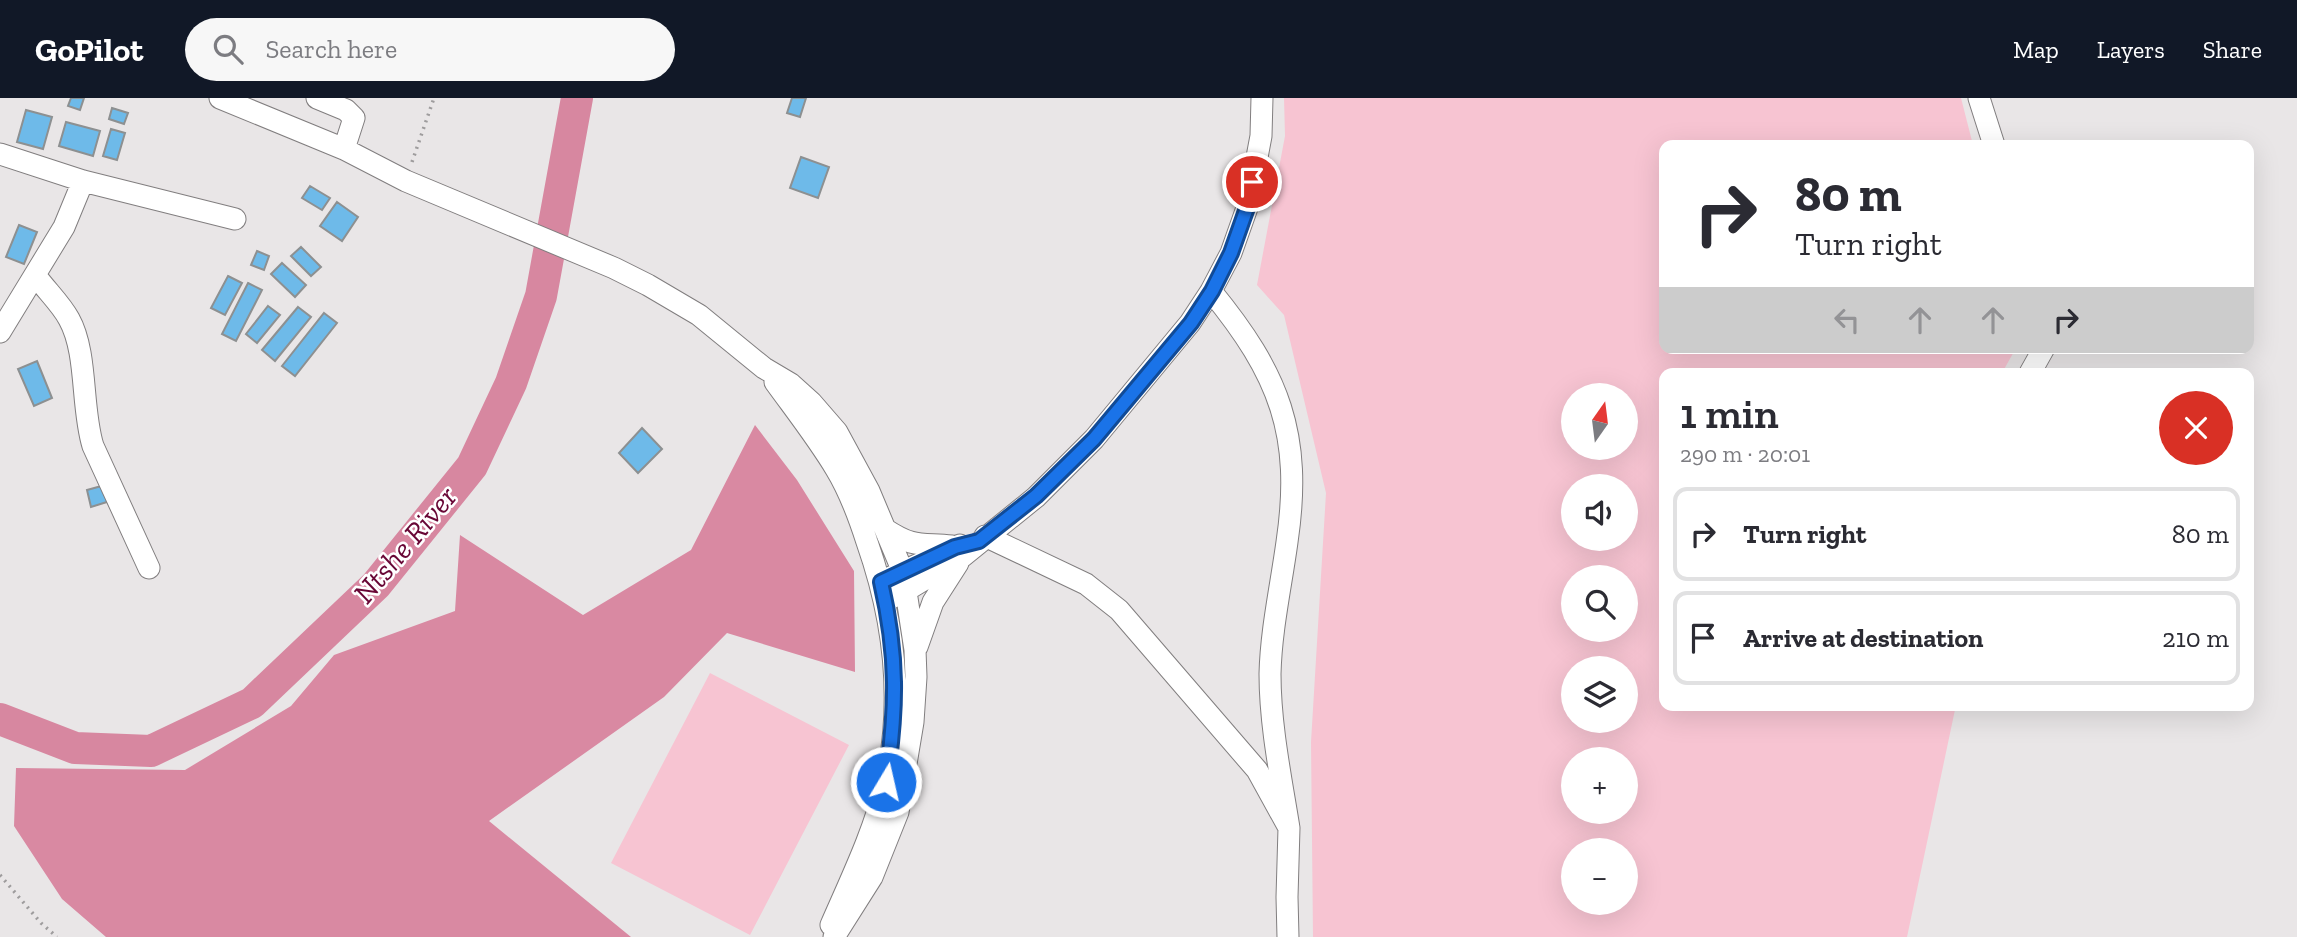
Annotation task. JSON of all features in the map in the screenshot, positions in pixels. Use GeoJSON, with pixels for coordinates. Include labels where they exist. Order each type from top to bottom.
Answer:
{"type":"FeatureCollection","features":[{"type":"Feature","properties":{"kind":"street"},"geometry":{"type":"LineString","coordinates":[[220,98],[344,149],[406,181],[614,268],[648,285],[699,315],[764,368],[791,384],[837,432],[854,461],[905,581],[915,650],[913,722],[898,812],[872,877],[834,937]]}},
{"type":"Feature","properties":{"kind":"street"},"geometry":{"type":"LineString","coordinates":[[317,98],[346,110],[354,118],[344,149]]}},
{"type":"Feature","properties":{"kind":"street"},"geometry":{"type":"LineString","coordinates":[[883,591],[982,539],[1036,496],[1094,439],[1191,323],[1212,291],[1231,253],[1248,205],[1261,135],[1262,98]]}},
{"type":"Feature","properties":{"kind":"street"},"geometry":{"type":"LineString","coordinates":[[1979,98],[1992,140]]}},
{"type":"Feature","properties":{"kind":"street"},"geometry":{"type":"LineString","coordinates":[[0,154],[83,181],[235,219]]}},
{"type":"Feature","properties":{"kind":"street"},"geometry":{"type":"LineString","coordinates":[[0,332],[64,227],[83,181]]}},
{"type":"Feature","properties":{"kind":"street"},"geometry":{"type":"LineString","coordinates":[[36,276],[69,318],[76,339],[88,430],[93,446],[149,568]]}},
{"type":"Feature","properties":{"kind":"street"},"geometry":{"type":"LineString","coordinates":[[1212,291],[1231,315],[1270,379],[1285,418],[1292,456],[1291,506],[1273,630],[1270,675],[1275,733],[1289,828],[1288,937]]}},
{"type":"Feature","properties":{"kind":"street"},"geometry":{"type":"LineString","coordinates":[[764,368],[836,468],[854,503],[883,591],[895,669],[893,736],[886,782],[860,860],[825,937]]}},
{"type":"Feature","properties":{"kind":"street"},"geometry":{"type":"LineString","coordinates":[[885,529],[902,540],[922,546],[959,551]]}},
{"type":"Feature","properties":{"kind":"street"},"geometry":{"type":"LineString","coordinates":[[982,539],[1086,584],[1119,610],[1257,770],[1289,828]]}},
{"type":"Feature","properties":{"kind":"street"},"geometry":{"type":"LineString","coordinates":[[915,650],[933,602],[959,551]]}},
{"type":"Feature","properties":{"kind":"path"},"geometry":{"type":"LineString","coordinates":[[406,181],[434,98]]}},
{"type":"Feature","properties":{"kind":"path"},"geometry":{"type":"LineString","coordinates":[[0,875],[41,923],[57,937]]}},
{"type":"Feature","properties":{"kind":"shaded area"},"geometry":{"type":"Polygon","coordinates":[[[1284,98],[1961,98],[1972,140],[1659,140],[1659,354],[2013,354],[2005,368],[1659,368],[1659,711],[1955,711],[1907,937],[1313,937],[1311,742],[1326,493],[1284,315],[1257,285],[1285,136],[1284,98]]]}},
{"type":"Feature","properties":{"kind":"shaded area"},"geometry":{"type":"Polygon","coordinates":[[[755,425],[797,480],[854,571],[855,672],[727,633],[664,697],[489,821],[631,937],[106,937],[62,899],[14,826],[16,768],[185,770],[291,706],[334,655],[455,611],[460,535],[583,615],[691,550],[755,425]]]}},
{"type":"Feature","properties":{"kind":"shaded area"},"geometry":{"type":"Polygon","coordinates":[[[710,673],[849,745],[750,935],[611,863],[710,673]]]}},
{"type":"Feature","properties":{"kind":"building"},"geometry":{"type":"Polygon","coordinates":[[[71,98],[84,98],[80,110],[68,106],[71,98]]]}},
{"type":"Feature","properties":{"kind":"building"},"geometry":{"type":"Polygon","coordinates":[[[792,98],[806,98],[800,117],[787,113],[792,98]]]}},
{"type":"Feature","properties":{"kind":"building"},"geometry":{"type":"Polygon","coordinates":[[[112,108],[128,113],[124,124],[109,119],[112,108]]]}},
{"type":"Feature","properties":{"kind":"building"},"geometry":{"type":"Polygon","coordinates":[[[26,110],[52,117],[43,149],[17,142],[26,110]]]}},
{"type":"Feature","properties":{"kind":"building"},"geometry":{"type":"Polygon","coordinates":[[[66,122],[100,131],[93,156],[59,146],[66,122]]]}},
{"type":"Feature","properties":{"kind":"building"},"geometry":{"type":"Polygon","coordinates":[[[111,129],[125,133],[117,160],[103,156],[111,129]]]}},
{"type":"Feature","properties":{"kind":"building"},"geometry":{"type":"Polygon","coordinates":[[[801,157],[829,167],[818,198],[790,188],[801,157]]]}},
{"type":"Feature","properties":{"kind":"building"},"geometry":{"type":"Polygon","coordinates":[[[310,186],[330,198],[322,210],[302,198],[310,186]]]}},
{"type":"Feature","properties":{"kind":"building"},"geometry":{"type":"Polygon","coordinates":[[[337,202],[358,217],[342,241],[320,226],[337,202]]]}},
{"type":"Feature","properties":{"kind":"building"},"geometry":{"type":"Polygon","coordinates":[[[19,225],[37,232],[24,264],[6,257],[19,225]]]}},
{"type":"Feature","properties":{"kind":"building"},"geometry":{"type":"Polygon","coordinates":[[[301,247],[321,267],[311,276],[291,256],[301,247]]]}},
{"type":"Feature","properties":{"kind":"building"},"geometry":{"type":"Polygon","coordinates":[[[257,251],[269,256],[264,270],[251,265],[257,251]]]}},
{"type":"Feature","properties":{"kind":"building"},"geometry":{"type":"Polygon","coordinates":[[[282,263],[306,285],[295,297],[271,274],[282,263]]]}},
{"type":"Feature","properties":{"kind":"building"},"geometry":{"type":"Polygon","coordinates":[[[228,276],[242,283],[225,315],[211,308],[228,276]]]}},
{"type":"Feature","properties":{"kind":"building"},"geometry":{"type":"Polygon","coordinates":[[[248,283],[262,290],[236,341],[222,334],[248,283]]]}},
{"type":"Feature","properties":{"kind":"building"},"geometry":{"type":"Polygon","coordinates":[[[268,306],[280,315],[257,343],[246,334],[268,306]]]}},
{"type":"Feature","properties":{"kind":"building"},"geometry":{"type":"Polygon","coordinates":[[[298,307],[311,317],[275,361],[262,350],[298,307]]]}},
{"type":"Feature","properties":{"kind":"building"},"geometry":{"type":"Polygon","coordinates":[[[324,313],[337,323],[295,376],[282,366],[324,313]]]}},
{"type":"Feature","properties":{"kind":"building"},"geometry":{"type":"Polygon","coordinates":[[[37,361],[52,398],[34,406],[18,369],[37,361]]]}},
{"type":"Feature","properties":{"kind":"building"},"geometry":{"type":"Polygon","coordinates":[[[642,428],[662,449],[638,473],[619,453],[642,428]]]}},
{"type":"Feature","properties":{"kind":"building"},"geometry":{"type":"Polygon","coordinates":[[[105,485],[110,501],[91,507],[87,490],[105,485]]]}},
{"type":"Feature","properties":{"kind":"waterway","name":"Ntshe River"},"geometry":{"type":"LineString","coordinates":[[0,719],[75,748],[151,751],[252,703],[376,585],[472,466],[511,383],[541,296],[577,98]]}},
{"type":"Feature","properties":{"kind":"route"},"geometry":{"type":"LineString","coordinates":[[886,782],[893,736],[895,669],[881,582],[955,547],[979,541],[1036,496],[1094,439],[1191,323],[1212,291],[1231,253],[1248,205],[1252,182]]}}]}
